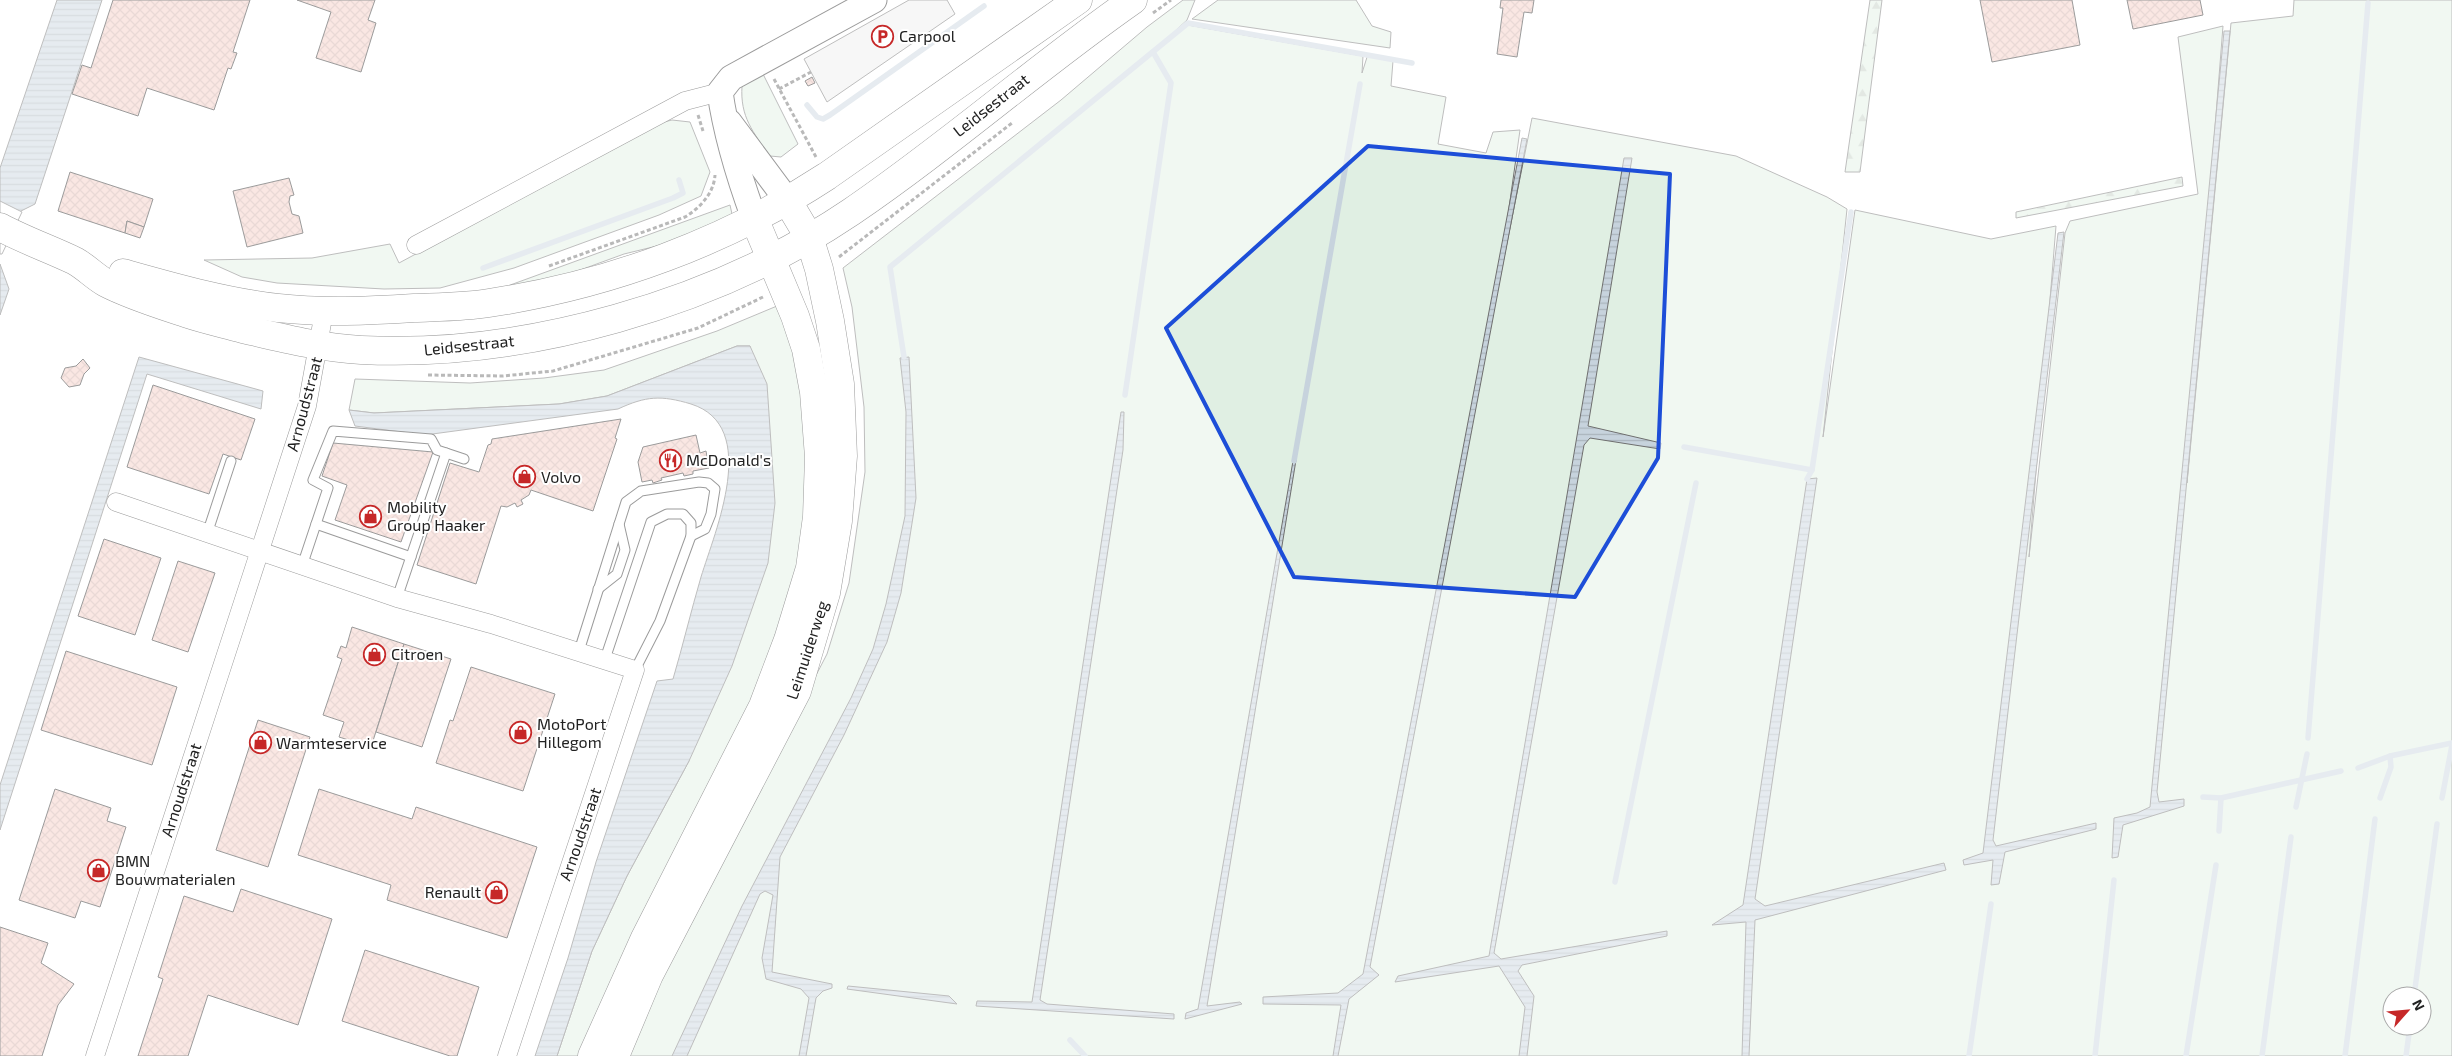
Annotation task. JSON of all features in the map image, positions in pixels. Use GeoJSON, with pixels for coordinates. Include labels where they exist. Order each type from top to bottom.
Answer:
{"type":"FeatureCollection","features":[{"type":"Feature","properties":{"kind":"main road","name":"Leidsestraat"},"geometry":{"type":"LineString","coordinates":[[77,263],[194,292],[277,308],[324,312],[360,312],[488,303],[569,288],[646,265],[754,218],[787,200],[827,176],[1078,0]]}},
{"type":"Feature","properties":{"kind":"main road","name":"Leidsestraat"},"geometry":{"type":"LineString","coordinates":[[6,230],[77,263],[105,282],[191,315],[320,346],[361,350],[421,350],[510,342],[580,328],[702,290],[771,258],[809,237],[850,212],[1078,38],[1133,0]]}},
{"type":"Feature","properties":{"kind":"main road","name":"Leimuiderweg"},"geometry":{"type":"LineString","coordinates":[[615,1056],[649,975],[797,691],[826,593],[838,521],[843,456],[840,384],[830,321],[809,237],[787,200]]}},
{"type":"Feature","properties":{"kind":"main road","name":"Leimuiderweg"},"geometry":{"type":"LineString","coordinates":[[592,1056],[645,938],[763,706],[788,640],[810,568],[817,517],[819,457],[814,392],[806,349],[754,218]]}},
{"type":"Feature","properties":{"kind":"street"},"geometry":{"type":"LineString","coordinates":[[754,218],[739,176],[722,103],[731,78],[874,0]]}},
{"type":"Feature","properties":{"kind":"street"},"geometry":{"type":"LineString","coordinates":[[416,245],[685,102],[722,103]]}},
{"type":"Feature","properties":{"kind":"street"},"geometry":{"type":"LineString","coordinates":[[722,103],[787,200]]}},
{"type":"Feature","properties":{"kind":"street","name":"Arnoudstraat"},"geometry":{"type":"LineString","coordinates":[[95,1056],[307,406],[320,346],[324,312]]}},
{"type":"Feature","properties":{"kind":"street"},"geometry":{"type":"LineString","coordinates":[[116,502],[397,598],[579,651],[635,670]]}},
{"type":"Feature","properties":{"kind":"street","name":"Arnoudstraat"},"geometry":{"type":"LineString","coordinates":[[507,1056],[635,670]]}},
{"type":"Feature","properties":{"kind":"lane"},"geometry":{"type":"LineString","coordinates":[[302,566],[328,488],[314,480],[332,431],[431,439],[438,450],[464,459]]}},
{"type":"Feature","properties":{"kind":"lane"},"geometry":{"type":"LineString","coordinates":[[397,598],[446,453]]}},
{"type":"Feature","properties":{"kind":"lane"},"geometry":{"type":"LineString","coordinates":[[207,534],[230,461]]}},
{"type":"Feature","properties":{"kind":"lane","name":"Arnoudstraat"},"geometry":{"type":"LineString","coordinates":[[579,651],[626,502],[641,491],[699,482],[708,483],[714,489],[711,514],[704,530],[691,536],[660,621],[635,670]]}},
{"type":"Feature","properties":{"kind":"lane"},"geometry":{"type":"LineString","coordinates":[[605,659],[651,522],[667,514],[682,514],[691,523],[691,536]]}},
{"type":"Feature","properties":{"kind":"lane"},"geometry":{"type":"LineString","coordinates":[[598,589],[617,574],[620,566],[625,550],[619,523]]}},
{"type":"Feature","properties":{"kind":"lane"},"geometry":{"type":"LineString","coordinates":[[316,524],[411,557]]}},
{"type":"Feature","properties":{"kind":"path"},"geometry":{"type":"LineString","coordinates":[[763,60],[827,176]]}},
{"type":"Feature","properties":{"kind":"path"},"geometry":{"type":"LineString","coordinates":[[779,90],[811,72]]}},
{"type":"Feature","properties":{"kind":"path"},"geometry":{"type":"LineString","coordinates":[[850,212],[866,238]]}},
{"type":"Feature","properties":{"kind":"highlighted area"},"geometry":{"type":"Polygon","coordinates":[[[1368,146],[1670,174],[1658,458],[1575,597],[1294,577],[1166,328],[1368,146]]]}},
{"type":"Feature","properties":{"kind":"green space"},"geometry":{"type":"Polygon","coordinates":[[[1183,0],[1195,0],[1187,20],[1158,47],[1188,25],[1363,56],[1362,73],[1368,54],[1393,61],[1391,86],[1446,97],[1438,144],[1486,153],[1493,132],[1520,130],[1497,293],[1532,118],[1736,156],[1827,197],[1847,209],[1823,437],[1855,210],[1991,239],[2056,226],[2029,557],[2065,233],[2070,221],[2198,194],[2178,37],[2223,26],[2187,483],[2231,23],[2293,16],[2294,0],[2452,0],[2452,1056],[620,1056],[827,654],[849,583],[865,472],[864,407],[852,307],[843,268],[1061,100],[1147,27],[1183,0]]]}},
{"type":"Feature","properties":{"kind":"green space"},"geometry":{"type":"Polygon","coordinates":[[[1218,0],[1356,0],[1372,26],[1391,32],[1390,48],[1192,19],[1218,0]]]}},
{"type":"Feature","properties":{"kind":"green space"},"geometry":{"type":"Polygon","coordinates":[[[1870,0],[1882,0],[1860,172],[1845,172],[1870,0]]]}},
{"type":"Feature","properties":{"kind":"green space"},"geometry":{"type":"Polygon","coordinates":[[[760,68],[798,144],[781,157],[770,156],[749,124],[743,107],[742,86],[760,68]]]}},
{"type":"Feature","properties":{"kind":"green space"},"geometry":{"type":"Polygon","coordinates":[[[672,120],[690,122],[710,172],[701,196],[659,215],[514,268],[440,288],[384,289],[277,283],[242,277],[204,260],[312,258],[390,244],[399,263],[494,212],[640,128],[672,120]]]}},
{"type":"Feature","properties":{"kind":"green space"},"geometry":{"type":"Polygon","coordinates":[[[2182,177],[2183,186],[2016,218],[2016,212],[2182,177]]]}},
{"type":"Feature","properties":{"kind":"green space"},"geometry":{"type":"Polygon","coordinates":[[[730,205],[732,214],[702,235],[624,254],[572,273],[480,296],[730,205]]]}},
{"type":"Feature","properties":{"kind":"green space"},"geometry":{"type":"Polygon","coordinates":[[[777,306],[789,331],[805,395],[811,519],[790,618],[585,1056],[557,1056],[592,951],[627,876],[689,761],[750,346],[737,346],[607,396],[559,404],[374,413],[349,410],[355,379],[470,383],[544,378],[604,370],[717,331],[777,306]]]}},
{"type":"Feature","properties":{"kind":"shaded area"},"geometry":{"type":"Polygon","coordinates":[[[57,0],[102,0],[35,204],[19,212],[0,253],[0,168],[57,0]]]}},
{"type":"Feature","properties":{"kind":"shaded area","name":"Carpool"},"geometry":{"type":"Polygon","coordinates":[[[909,0],[947,0],[955,14],[827,102],[804,59],[909,0]]]}},
{"type":"Feature","properties":{"kind":"shaded area"},"geometry":{"type":"Polygon","coordinates":[[[2224,31],[2230,31],[2157,792],[2159,802],[2184,799],[2184,806],[2123,825],[2118,857],[2112,858],[2114,818],[2137,813],[2150,807],[2224,31]]]}},
{"type":"Feature","properties":{"kind":"shaded area"},"geometry":{"type":"Polygon","coordinates":[[[1522,138],[1527,139],[1370,967],[1379,975],[1349,999],[1338,1056],[1333,1056],[1341,1005],[1263,1004],[1263,997],[1338,993],[1363,974],[1522,138]]]}},
{"type":"Feature","properties":{"kind":"shaded area"},"geometry":{"type":"Polygon","coordinates":[[[1624,158],[1632,158],[1588,426],[1661,443],[1660,449],[1590,438],[1584,445],[1494,953],[1501,959],[1667,931],[1667,936],[1522,965],[1518,971],[1534,996],[1527,1056],[1519,1056],[1525,1007],[1499,966],[1395,982],[1398,976],[1489,956],[1624,158]]]}},
{"type":"Feature","properties":{"kind":"shaded area"},"geometry":{"type":"Polygon","coordinates":[[[2064,232],[1993,840],[1996,846],[2096,823],[2096,829],[2005,852],[1999,884],[1991,885],[1993,860],[1964,865],[1963,860],[1983,853],[2058,233],[2064,232]]]}},
{"type":"Feature","properties":{"kind":"shaded area"},"geometry":{"type":"Polygon","coordinates":[[[0,264],[9,289],[0,315],[0,264]]]}},
{"type":"Feature","properties":{"kind":"shaded area"},"geometry":{"type":"Polygon","coordinates":[[[737,346],[750,346],[767,384],[775,503],[768,563],[732,666],[689,761],[627,876],[592,951],[557,1056],[535,1056],[568,958],[596,862],[657,681],[673,679],[728,482],[729,456],[724,434],[712,416],[691,404],[662,398],[637,401],[618,409],[425,435],[355,426],[349,410],[374,413],[559,404],[607,396],[737,346]]]}},
{"type":"Feature","properties":{"kind":"shaded area"},"geometry":{"type":"Polygon","coordinates":[[[139,357],[263,391],[261,409],[147,374],[0,830],[0,785],[139,357]]]}},
{"type":"Feature","properties":{"kind":"shaded area"},"geometry":{"type":"Polygon","coordinates":[[[909,357],[916,498],[901,593],[887,642],[844,735],[780,857],[772,972],[832,984],[832,988],[823,991],[816,998],[806,1056],[799,1056],[809,998],[801,989],[766,979],[762,958],[773,895],[765,891],[760,894],[687,1056],[672,1056],[742,906],[851,698],[873,649],[886,604],[905,516],[906,412],[900,358],[909,357]]]}},
{"type":"Feature","properties":{"kind":"shaded area"},"geometry":{"type":"Polygon","coordinates":[[[1121,412],[1124,412],[1123,450],[1040,1000],[1047,1004],[1174,1014],[1174,1019],[976,1006],[977,1001],[1032,1002],[1121,412]]]}},
{"type":"Feature","properties":{"kind":"shaded area"},"geometry":{"type":"Polygon","coordinates":[[[1296,460],[1207,1006],[1240,1002],[1242,1004],[1185,1019],[1186,1013],[1198,1009],[1293,461],[1296,460]]]}},
{"type":"Feature","properties":{"kind":"shaded area"},"geometry":{"type":"Polygon","coordinates":[[[1817,478],[1755,899],[1765,906],[1944,863],[1946,870],[1755,920],[1749,1056],[1742,1056],[1746,922],[1712,925],[1743,905],[1807,479],[1817,478]]]}},
{"type":"Feature","properties":{"kind":"shaded area"},"geometry":{"type":"Polygon","coordinates":[[[848,986],[949,996],[957,1004],[847,989],[848,986]]]}},
{"type":"Feature","properties":{"kind":"pier"},"geometry":{"type":"Polygon","coordinates":[[[0,201],[22,212],[2,254],[0,254],[0,201]]]}},
{"type":"Feature","properties":{"kind":"building"},"geometry":{"type":"Polygon","coordinates":[[[113,0],[250,0],[233,52],[237,53],[231,69],[228,68],[214,110],[147,88],[138,116],[72,94],[82,65],[91,68],[113,0]]]}},
{"type":"Feature","properties":{"kind":"building"},"geometry":{"type":"Polygon","coordinates":[[[297,0],[375,0],[368,20],[376,23],[361,72],[316,58],[331,12],[297,0]]]}},
{"type":"Feature","properties":{"kind":"building"},"geometry":{"type":"Polygon","coordinates":[[[1501,0],[1534,0],[1532,13],[1524,12],[1517,57],[1497,54],[1503,8],[1500,8],[1501,0]]]}},
{"type":"Feature","properties":{"kind":"building"},"geometry":{"type":"Polygon","coordinates":[[[1980,0],[2072,0],[2080,45],[1992,62],[1980,0]]]}},
{"type":"Feature","properties":{"kind":"building"},"geometry":{"type":"Polygon","coordinates":[[[2127,0],[2200,0],[2203,15],[2133,29],[2127,0]]]}},
{"type":"Feature","properties":{"kind":"building"},"geometry":{"type":"Polygon","coordinates":[[[812,77],[815,83],[808,86],[805,81],[812,77]]]}},
{"type":"Feature","properties":{"kind":"building"},"geometry":{"type":"Polygon","coordinates":[[[70,172],[153,199],[144,227],[127,221],[125,233],[58,211],[70,172]]]}},
{"type":"Feature","properties":{"kind":"building"},"geometry":{"type":"Polygon","coordinates":[[[289,178],[294,195],[290,196],[289,202],[292,214],[299,216],[303,233],[247,247],[233,191],[289,178]]]}},
{"type":"Feature","properties":{"kind":"building"},"geometry":{"type":"Polygon","coordinates":[[[127,221],[144,227],[140,238],[125,233],[127,221]]]}},
{"type":"Feature","properties":{"kind":"building"},"geometry":{"type":"Polygon","coordinates":[[[83,359],[90,368],[84,374],[80,385],[69,387],[61,378],[65,368],[76,366],[83,359]]]}},
{"type":"Feature","properties":{"kind":"building"},"geometry":{"type":"Polygon","coordinates":[[[153,385],[255,419],[241,460],[223,454],[209,494],[127,467],[153,385]]]}},
{"type":"Feature","properties":{"kind":"building"},"geometry":{"type":"Polygon","coordinates":[[[621,419],[615,438],[617,439],[593,511],[531,490],[529,495],[521,500],[523,504],[517,507],[515,503],[507,507],[501,506],[476,584],[417,565],[450,463],[479,472],[488,445],[491,444],[492,439],[621,419]]]}},
{"type":"Feature","properties":{"kind":"building"},"geometry":{"type":"Polygon","coordinates":[[[696,435],[700,453],[706,451],[709,468],[693,471],[693,474],[684,476],[683,473],[661,478],[662,480],[653,483],[652,480],[642,482],[638,462],[643,447],[696,435]]]}},
{"type":"Feature","properties":{"kind":"building"},"geometry":{"type":"Polygon","coordinates":[[[333,443],[433,452],[401,542],[335,520],[347,485],[322,476],[333,443]]]}},
{"type":"Feature","properties":{"kind":"building"},"geometry":{"type":"Polygon","coordinates":[[[104,539],[161,558],[135,635],[78,616],[104,539]]]}},
{"type":"Feature","properties":{"kind":"building"},"geometry":{"type":"Polygon","coordinates":[[[178,561],[215,573],[188,652],[152,640],[178,561]]]}},
{"type":"Feature","properties":{"kind":"building"},"geometry":{"type":"Polygon","coordinates":[[[352,627],[404,644],[371,747],[339,737],[344,722],[323,715],[342,659],[337,657],[341,646],[346,648],[352,627]]]}},
{"type":"Feature","properties":{"kind":"building"},"geometry":{"type":"Polygon","coordinates":[[[404,644],[451,659],[422,747],[376,732],[404,644]]]}},
{"type":"Feature","properties":{"kind":"building"},"geometry":{"type":"Polygon","coordinates":[[[66,651],[177,687],[152,765],[41,730],[66,651]]]}},
{"type":"Feature","properties":{"kind":"building"},"geometry":{"type":"Polygon","coordinates":[[[471,667],[555,694],[523,791],[436,763],[450,720],[453,721],[471,667]]]}},
{"type":"Feature","properties":{"kind":"building"},"geometry":{"type":"Polygon","coordinates":[[[258,720],[310,737],[268,867],[216,850],[258,720]]]}},
{"type":"Feature","properties":{"kind":"building"},"geometry":{"type":"Polygon","coordinates":[[[55,789],[111,808],[107,821],[126,827],[100,907],[81,901],[75,918],[19,900],[55,789]]]}},
{"type":"Feature","properties":{"kind":"building"},"geometry":{"type":"Polygon","coordinates":[[[319,789],[412,819],[416,807],[537,847],[507,938],[387,900],[391,885],[298,855],[319,789]]]}},
{"type":"Feature","properties":{"kind":"building"},"geometry":{"type":"Polygon","coordinates":[[[241,889],[332,919],[298,1025],[208,995],[188,1056],[138,1056],[163,979],[158,977],[184,896],[233,912],[241,889]]]}},
{"type":"Feature","properties":{"kind":"building"},"geometry":{"type":"Polygon","coordinates":[[[0,927],[48,943],[41,963],[74,984],[58,1005],[42,1056],[0,1056],[0,927]]]}},
{"type":"Feature","properties":{"kind":"building"},"geometry":{"type":"Polygon","coordinates":[[[365,950],[479,987],[457,1056],[450,1056],[342,1021],[365,950]]]}},
{"type":"Feature","properties":{"kind":"waterway"},"geometry":{"type":"LineString","coordinates":[[2308,738],[2368,3]]}},
{"type":"Feature","properties":{"kind":"waterway"},"geometry":{"type":"LineString","coordinates":[[807,105],[817,117],[823,119],[984,6]]}},
{"type":"Feature","properties":{"kind":"waterway"},"geometry":{"type":"LineString","coordinates":[[904,357],[890,267],[1188,23],[1412,63]]}},
{"type":"Feature","properties":{"kind":"waterway"},"geometry":{"type":"LineString","coordinates":[[1125,395],[1171,83],[1153,52]]}},
{"type":"Feature","properties":{"kind":"waterway"},"geometry":{"type":"LineString","coordinates":[[1294,461],[1360,84]]}},
{"type":"Feature","properties":{"kind":"waterway"},"geometry":{"type":"LineString","coordinates":[[483,268],[673,198],[683,193],[679,180]]}},
{"type":"Feature","properties":{"kind":"waterway"},"geometry":{"type":"LineString","coordinates":[[1807,479],[1812,470],[1851,212]]}},
{"type":"Feature","properties":{"kind":"waterway"},"geometry":{"type":"LineString","coordinates":[[1684,447],[1812,470]]}},
{"type":"Feature","properties":{"kind":"waterway"},"geometry":{"type":"LineString","coordinates":[[1615,882],[1696,483]]}},
{"type":"Feature","properties":{"kind":"waterway"},"geometry":{"type":"LineString","coordinates":[[2358,768],[2390,756],[2452,743]]}},
{"type":"Feature","properties":{"kind":"waterway"},"geometry":{"type":"LineString","coordinates":[[2442,798],[2452,745]]}},
{"type":"Feature","properties":{"kind":"waterway"},"geometry":{"type":"LineString","coordinates":[[2296,807],[2307,754]]}},
{"type":"Feature","properties":{"kind":"waterway"},"geometry":{"type":"LineString","coordinates":[[2380,798],[2391,767],[2390,756]]}},
{"type":"Feature","properties":{"kind":"waterway"},"geometry":{"type":"LineString","coordinates":[[2203,797],[2221,798],[2341,771]]}},
{"type":"Feature","properties":{"kind":"waterway"},"geometry":{"type":"LineString","coordinates":[[2219,831],[2221,798]]}},
{"type":"Feature","properties":{"kind":"waterway"},"geometry":{"type":"LineString","coordinates":[[2345,1056],[2375,819]]}},
{"type":"Feature","properties":{"kind":"waterway"},"geometry":{"type":"LineString","coordinates":[[2415,986],[2437,824]]}},
{"type":"Feature","properties":{"kind":"waterway"},"geometry":{"type":"LineString","coordinates":[[2262,1056],[2291,837]]}},
{"type":"Feature","properties":{"kind":"waterway"},"geometry":{"type":"LineString","coordinates":[[2186,1056],[2216,865]]}},
{"type":"Feature","properties":{"kind":"waterway"},"geometry":{"type":"LineString","coordinates":[[2095,1056],[2114,880]]}},
{"type":"Feature","properties":{"kind":"waterway"},"geometry":{"type":"LineString","coordinates":[[1969,1056],[1991,904]]}},
{"type":"Feature","properties":{"kind":"waterway"},"geometry":{"type":"LineString","coordinates":[[2406,1056],[2409,1036]]}},
{"type":"Feature","properties":{"kind":"waterway"},"geometry":{"type":"LineString","coordinates":[[1070,1040],[1085,1056]]}},
{"type":"Feature","properties":{"kind":"place","name":"Carpool"},"geometry":{"type":"Point","coordinates":[883,36]}},
{"type":"Feature","properties":{"kind":"place","name":"McDonald's"},"geometry":{"type":"Point","coordinates":[670,460]}},
{"type":"Feature","properties":{"kind":"place","name":"Volvo"},"geometry":{"type":"Point","coordinates":[525,477]}},
{"type":"Feature","properties":{"kind":"place","name":"Mobility Group Haaker"},"geometry":{"type":"Point","coordinates":[371,516]}},
{"type":"Feature","properties":{"kind":"place","name":"Citroen"},"geometry":{"type":"Point","coordinates":[375,654]}},
{"type":"Feature","properties":{"kind":"place","name":"MotoPort Hillegom"},"geometry":{"type":"Point","coordinates":[521,733]}},
{"type":"Feature","properties":{"kind":"place","name":"Warmteservice"},"geometry":{"type":"Point","coordinates":[260,743]}},
{"type":"Feature","properties":{"kind":"place","name":"BMN Bouwmaterialen"},"geometry":{"type":"Point","coordinates":[99,870]}},
{"type":"Feature","properties":{"kind":"place","name":"Renault"},"geometry":{"type":"Point","coordinates":[497,892]}}]}
